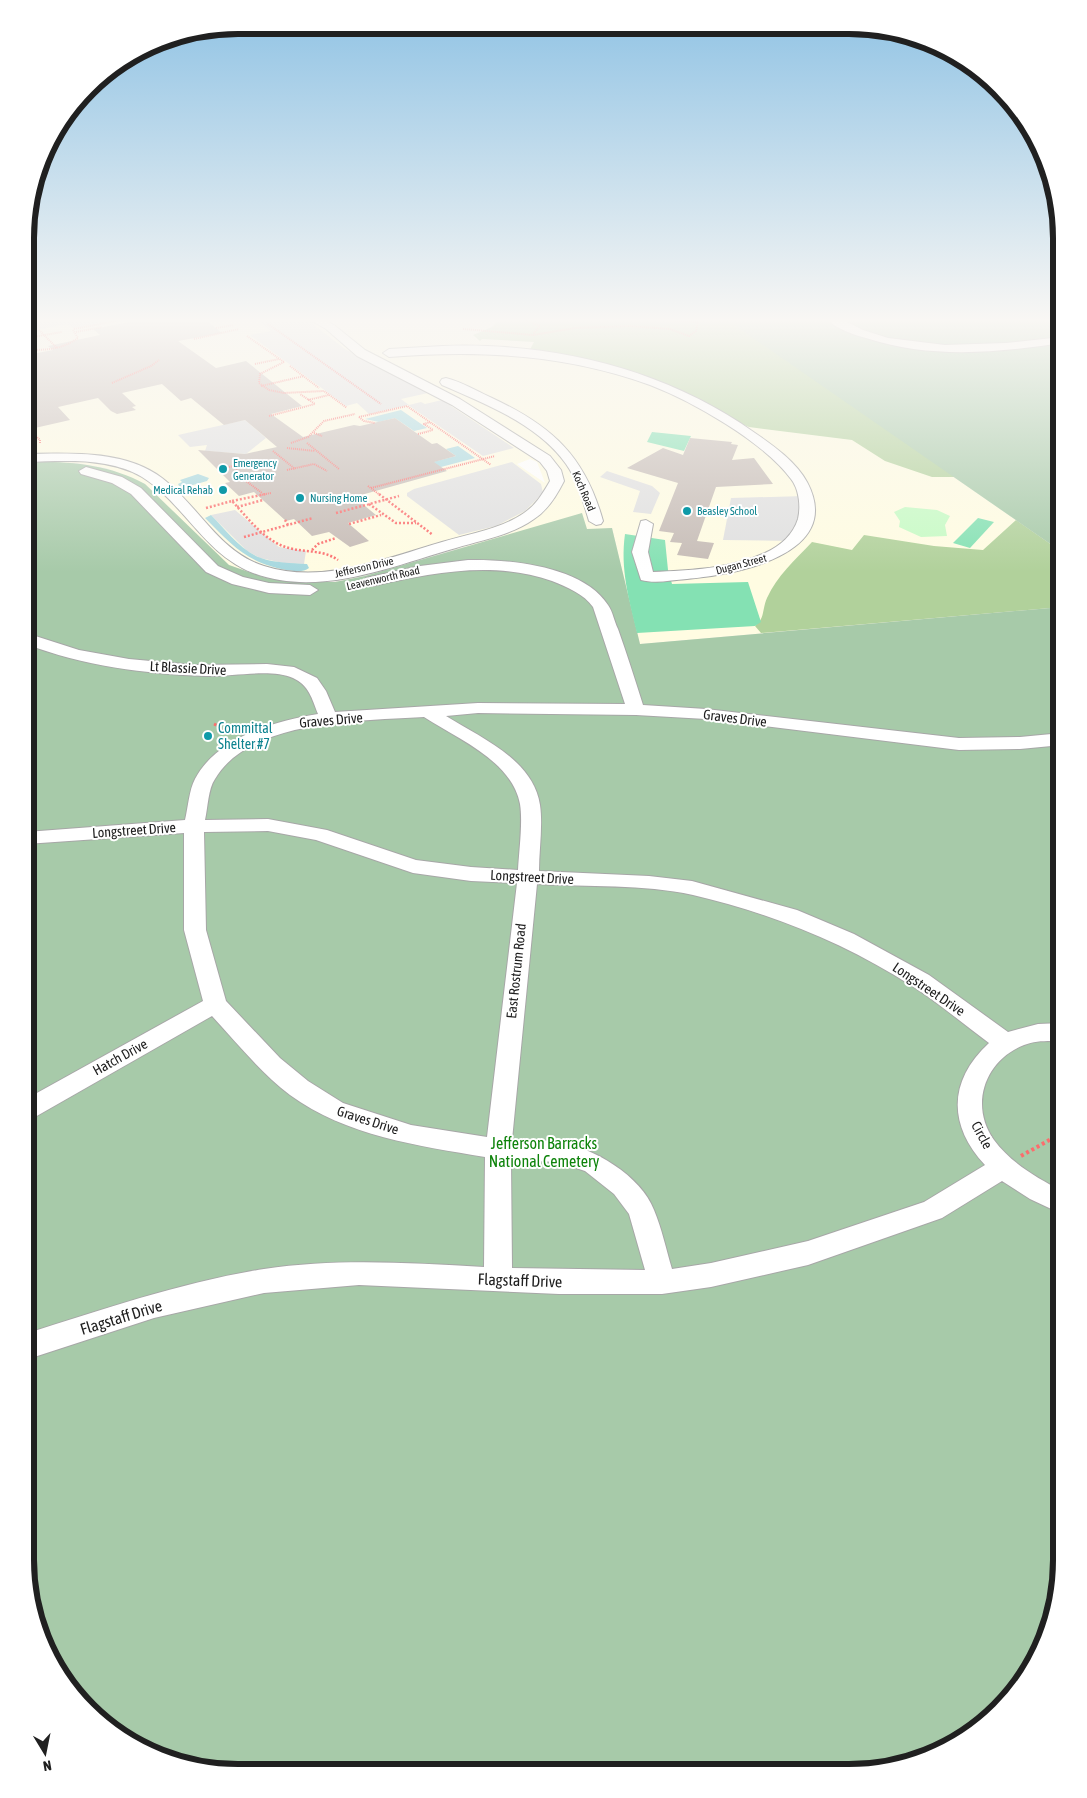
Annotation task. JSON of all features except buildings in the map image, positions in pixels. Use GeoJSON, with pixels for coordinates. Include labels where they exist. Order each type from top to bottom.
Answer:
{"type":"FeatureCollection","features":[{"type":"Feature","properties":{"kind":"street","name":"Jefferson Drive"},"geometry":{"type":"LineString","coordinates":[[34,458],[93,459],[124,466],[145,474],[157,481],[224,548],[244,564],[260,570],[290,575],[340,574],[366,569],[524,520],[548,500],[557,481],[554,470],[544,459],[459,404]]}},
{"type":"Feature","properties":{"kind":"street","name":"Koch Road"},"geometry":{"type":"LineString","coordinates":[[491,404],[511,414],[554,443],[568,457],[581,477],[596,521]]}},
{"type":"Feature","properties":{"kind":"street","name":"Dugan Street"},"geometry":{"type":"LineString","coordinates":[[646,524],[640,552],[647,576],[706,573],[770,556],[789,544],[800,533],[805,522],[806,500],[797,478],[768,449],[720,415],[700,404]]}},
{"type":"Feature","properties":{"kind":"street","name":"Leavenworth Road"},"geometry":{"type":"LineString","coordinates":[[34,466],[64,467],[89,471],[117,480],[136,491],[168,526],[212,569],[246,583],[269,588],[305,590],[348,587],[435,567],[469,564],[520,568],[552,576],[584,590],[601,605],[636,710]]}},
{"type":"Feature","properties":{"kind":"street"},"geometry":{"type":"LineString","coordinates":[[456,542],[469,554],[469,564]]}},
{"type":"Feature","properties":{"kind":"street","name":"Lt Blassie Drive"},"geometry":{"type":"LineString","coordinates":[[34,641],[70,652],[122,664],[223,671],[278,670],[298,673],[309,679],[329,718]]}},
{"type":"Feature","properties":{"kind":"street","name":"Graves Drive"},"geometry":{"type":"LineString","coordinates":[[662,1282],[641,1210],[623,1187],[594,1164],[560,1152],[498,1149],[411,1135],[334,1110],[299,1088],[271,1064],[215,1004],[195,930],[194,826],[204,780],[223,756],[260,734],[295,723],[329,718],[523,706],[706,714],[959,744],[1020,743],[1053,739]]}},
{"type":"Feature","properties":{"kind":"street","name":"East Rostrum Road"},"geometry":{"type":"LineString","coordinates":[[428,712],[507,762],[522,783],[530,805],[528,877],[521,925],[498,1149],[498,1280]]}},
{"type":"Feature","properties":{"kind":"street","name":"Longstreet Drive"},"geometry":{"type":"LineString","coordinates":[[34,837],[194,826],[268,825],[320,834],[413,866],[471,874],[649,883],[692,888],[789,914],[846,939],[922,981],[1006,1043]]}},
{"type":"Feature","properties":{"kind":"street","name":"Hatch Drive"},"geometry":{"type":"LineString","coordinates":[[34,1106],[215,1004]]}},
{"type":"Feature","properties":{"kind":"street","name":"Circle"},"geometry":{"type":"LineString","coordinates":[[1053,1033],[1030,1034],[1006,1043],[986,1056],[974,1074],[968,1096],[972,1119],[979,1136],[1003,1167],[1030,1188],[1053,1199]]}},
{"type":"Feature","properties":{"kind":"street","name":"Flagstaff Drive"},"geometry":{"type":"LineString","coordinates":[[34,1345],[154,1306],[264,1281],[359,1273],[498,1280],[662,1282],[711,1275],[808,1252],[933,1210],[1003,1167]]}},
{"type":"Feature","properties":{"kind":"path"},"geometry":{"type":"LineString","coordinates":[[268,416],[315,404]]}},
{"type":"Feature","properties":{"kind":"path"},"geometry":{"type":"LineString","coordinates":[[341,404],[347,408]]}},
{"type":"Feature","properties":{"kind":"path"},"geometry":{"type":"LineString","coordinates":[[359,417],[407,406],[491,464]]}},
{"type":"Feature","properties":{"kind":"path"},"geometry":{"type":"LineString","coordinates":[[291,443],[314,433],[324,421],[354,414],[375,423]]}},
{"type":"Feature","properties":{"kind":"path"},"geometry":{"type":"LineString","coordinates":[[418,434],[433,430],[424,424],[431,422]]}},
{"type":"Feature","properties":{"kind":"path"},"geometry":{"type":"LineString","coordinates":[[314,433],[322,436]]}},
{"type":"Feature","properties":{"kind":"path"},"geometry":{"type":"LineString","coordinates":[[34,434],[40,440],[40,444]]}},
{"type":"Feature","properties":{"kind":"path"},"geometry":{"type":"LineString","coordinates":[[40,440],[44,439]]}},
{"type":"Feature","properties":{"kind":"path"},"geometry":{"type":"LineString","coordinates":[[307,443],[339,468]]}},
{"type":"Feature","properties":{"kind":"path"},"geometry":{"type":"LineString","coordinates":[[287,448],[316,450]]}},
{"type":"Feature","properties":{"kind":"path"},"geometry":{"type":"LineString","coordinates":[[273,452],[294,470]]}},
{"type":"Feature","properties":{"kind":"path"},"geometry":{"type":"LineString","coordinates":[[437,538],[369,486],[495,456]]}},
{"type":"Feature","properties":{"kind":"path"},"geometry":{"type":"LineString","coordinates":[[229,467],[249,462],[254,464]]}},
{"type":"Feature","properties":{"kind":"path"},"geometry":{"type":"LineString","coordinates":[[287,470],[314,464],[327,471]]}},
{"type":"Feature","properties":{"kind":"path"},"geometry":{"type":"LineString","coordinates":[[234,466],[242,478],[262,494]]}},
{"type":"Feature","properties":{"kind":"path"},"geometry":{"type":"LineString","coordinates":[[242,478],[261,474]]}},
{"type":"Feature","properties":{"kind":"path"},"geometry":{"type":"LineString","coordinates":[[198,509],[271,493]]}},
{"type":"Feature","properties":{"kind":"path"},"geometry":{"type":"LineString","coordinates":[[244,494],[248,497]]}},
{"type":"Feature","properties":{"kind":"path"},"geometry":{"type":"LineString","coordinates":[[336,513],[399,496]]}},
{"type":"Feature","properties":{"kind":"path"},"geometry":{"type":"LineString","coordinates":[[237,507],[263,500]]}},
{"type":"Feature","properties":{"kind":"path"},"geometry":{"type":"LineString","coordinates":[[232,501],[263,532],[283,547],[327,552],[344,565]]}},
{"type":"Feature","properties":{"kind":"path"},"geometry":{"type":"LineString","coordinates":[[369,504],[397,525],[417,523]]}},
{"type":"Feature","properties":{"kind":"path"},"geometry":{"type":"LineString","coordinates":[[349,524],[382,515]]}},
{"type":"Feature","properties":{"kind":"path"},"geometry":{"type":"LineString","coordinates":[[244,537],[313,518]]}},
{"type":"Feature","properties":{"kind":"path"},"geometry":{"type":"LineString","coordinates":[[285,520],[288,525]]}},
{"type":"Feature","properties":{"kind":"path"},"geometry":{"type":"LineString","coordinates":[[312,550],[318,544],[336,538]]}},
{"type":"Feature","properties":{"kind":"path"},"geometry":{"type":"LineString","coordinates":[[214,724],[232,732]]}},
{"type":"Feature","properties":{"kind":"path"},"geometry":{"type":"LineString","coordinates":[[1003,1167],[1053,1138]]}},
{"type":"Feature","properties":{"kind":"shaded area"},"geometry":{"type":"Polygon","coordinates":[[[34,404],[848,404],[1053,546],[1053,608],[640,644],[612,528],[463,547],[350,579],[307,582],[266,578],[229,565],[145,484],[106,468],[77,463],[34,462],[34,404]]]}},
{"type":"Feature","properties":{"kind":"shaded area"},"geometry":{"type":"Polygon","coordinates":[[[358,404],[448,404],[514,448],[483,456],[408,405],[369,414],[358,404]]]}},
{"type":"Feature","properties":{"kind":"shaded area"},"geometry":{"type":"Polygon","coordinates":[[[245,420],[266,438],[246,454],[205,451],[207,445],[190,447],[178,435],[245,420]]]}},
{"type":"Feature","properties":{"kind":"shaded area"},"geometry":{"type":"Polygon","coordinates":[[[512,462],[541,484],[543,493],[525,511],[496,526],[459,535],[407,496],[407,493],[414,489],[512,462]]]}},
{"type":"Feature","properties":{"kind":"shaded area"},"geometry":{"type":"Polygon","coordinates":[[[607,471],[652,486],[660,493],[651,514],[633,512],[640,491],[600,477],[607,471]]]}},
{"type":"Feature","properties":{"kind":"shaded area"},"geometry":{"type":"Polygon","coordinates":[[[805,496],[792,541],[723,540],[731,498],[805,496]]]}},
{"type":"Feature","properties":{"kind":"shaded area"},"geometry":{"type":"Polygon","coordinates":[[[235,510],[279,547],[306,551],[304,564],[283,563],[260,558],[247,551],[211,515],[235,510]]]}},
{"type":"Feature","properties":{"kind":"green space"},"geometry":{"type":"Polygon","coordinates":[[[700,404],[855,404],[966,477],[932,477],[885,461],[852,440],[749,427],[700,404]]]}},
{"type":"Feature","properties":{"kind":"green space"},"geometry":{"type":"Polygon","coordinates":[[[848,404],[1053,404],[1053,546],[848,404]]]}},
{"type":"Feature","properties":{"kind":"green space"},"geometry":{"type":"Polygon","coordinates":[[[652,432],[691,436],[684,451],[647,442],[652,432]]]}},
{"type":"Feature","properties":{"kind":"green space","name":"Jefferson Barracks National Cemetery"},"geometry":{"type":"Polygon","coordinates":[[[34,462],[87,465],[131,477],[145,484],[229,565],[266,578],[307,582],[335,582],[365,576],[582,513],[587,529],[612,528],[640,644],[1053,608],[1053,1574],[1046,1613],[1038,1638],[1019,1674],[1003,1695],[984,1714],[963,1730],[927,1749],[876,1763],[224,1764],[185,1757],[160,1749],[124,1730],[103,1714],[84,1695],[68,1674],[49,1638],[35,1587],[34,462]]]}},
{"type":"Feature","properties":{"kind":"green space"},"geometry":{"type":"Polygon","coordinates":[[[905,507],[937,510],[950,516],[945,525],[947,536],[921,537],[899,527],[900,521],[894,512],[905,507]]]}},
{"type":"Feature","properties":{"kind":"green space"},"geometry":{"type":"Polygon","coordinates":[[[978,518],[994,522],[970,548],[953,543],[978,518]]]}},
{"type":"Feature","properties":{"kind":"green space"},"geometry":{"type":"Polygon","coordinates":[[[1016,520],[1053,546],[1053,608],[761,633],[755,626],[762,617],[765,602],[776,582],[812,542],[852,550],[864,535],[934,546],[983,550],[1016,520]]]}},
{"type":"Feature","properties":{"kind":"green space"},"geometry":{"type":"Polygon","coordinates":[[[625,534],[665,540],[668,570],[672,584],[748,582],[761,622],[755,626],[637,633],[624,572],[625,534]]]}},
{"type":"Feature","properties":{"kind":"water"},"geometry":{"type":"Polygon","coordinates":[[[401,410],[427,428],[414,431],[395,418],[379,422],[365,419],[401,410]]]}},
{"type":"Feature","properties":{"kind":"water"},"geometry":{"type":"Polygon","coordinates":[[[458,446],[475,458],[441,467],[417,466],[456,456],[446,449],[458,446]]]}},
{"type":"Feature","properties":{"kind":"water"},"geometry":{"type":"Polygon","coordinates":[[[198,474],[209,478],[207,481],[193,485],[188,491],[182,491],[178,484],[182,482],[180,480],[198,474]]]}},
{"type":"Feature","properties":{"kind":"water"},"geometry":{"type":"Polygon","coordinates":[[[211,515],[234,539],[254,555],[272,561],[307,564],[309,568],[301,571],[286,570],[272,567],[250,558],[205,518],[211,515]]]}},
{"type":"Feature","properties":{"kind":"pier"},"geometry":{"type":"Polygon","coordinates":[[[530,459],[537,462],[545,483],[517,464],[530,459]]]}},
{"type":"Feature","properties":{"kind":"place","name":"Emergency Generator"},"geometry":{"type":"Point","coordinates":[223,469]}},
{"type":"Feature","properties":{"kind":"place","name":"Medical Rehab"},"geometry":{"type":"Point","coordinates":[223,490]}},
{"type":"Feature","properties":{"kind":"place","name":"Nursing Home"},"geometry":{"type":"Point","coordinates":[300,498]}},
{"type":"Feature","properties":{"kind":"place","name":"Beasley School"},"geometry":{"type":"Point","coordinates":[687,511]}},
{"type":"Feature","properties":{"kind":"place","name":"Committal Shelter #7"},"geometry":{"type":"Point","coordinates":[208,736]}}]}
